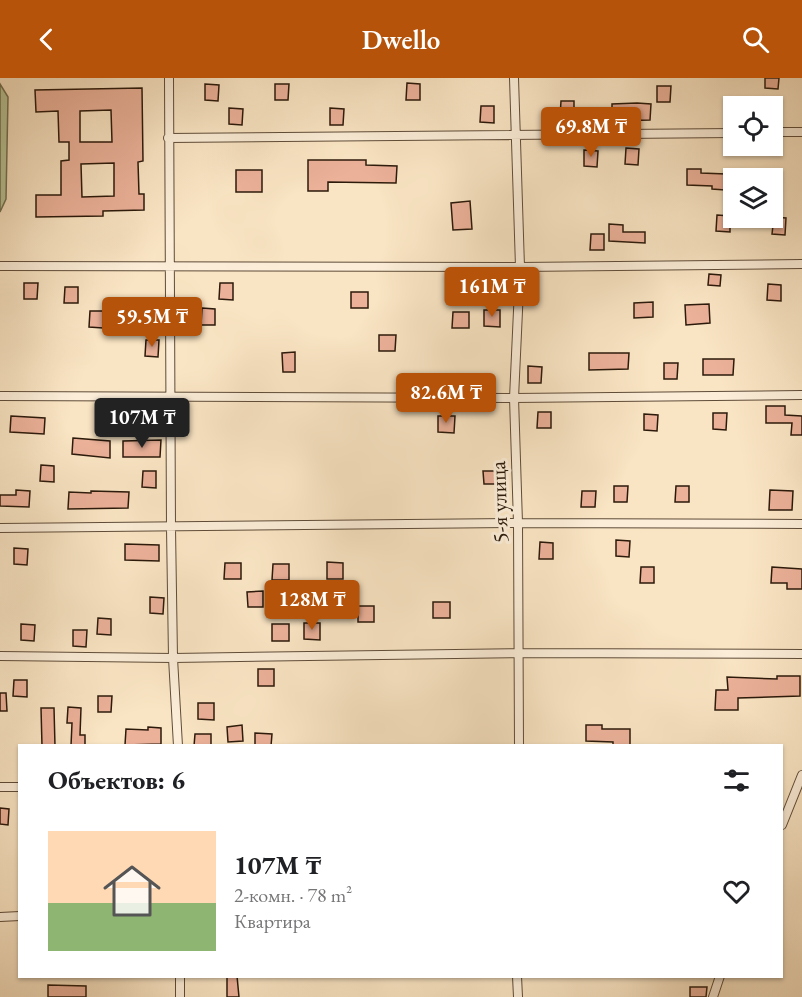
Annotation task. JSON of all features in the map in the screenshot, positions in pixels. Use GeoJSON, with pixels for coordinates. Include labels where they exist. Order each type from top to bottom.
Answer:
{"type":"FeatureCollection","features":[{"type":"Feature","properties":{"kind":"street"},"geometry":{"type":"LineString","coordinates":[[169,78],[171,528],[173,658],[178,744]]}},
{"type":"Feature","properties":{"kind":"street","name":"5-я улица"},"geometry":{"type":"LineString","coordinates":[[514,78],[514,136],[520,267],[514,398],[519,523],[519,744]]}},
{"type":"Feature","properties":{"kind":"street"},"geometry":{"type":"LineString","coordinates":[[783,132],[802,132]]}},
{"type":"Feature","properties":{"kind":"street"},"geometry":{"type":"LineString","coordinates":[[168,138],[723,133]]}},
{"type":"Feature","properties":{"kind":"street"},"geometry":{"type":"LineString","coordinates":[[0,266],[520,267],[802,264]]}},
{"type":"Feature","properties":{"kind":"street"},"geometry":{"type":"LineString","coordinates":[[0,396],[514,398],[802,395]]}},
{"type":"Feature","properties":{"kind":"street"},"geometry":{"type":"LineString","coordinates":[[0,528],[519,523],[802,524]]}},
{"type":"Feature","properties":{"kind":"street"},"geometry":{"type":"LineString","coordinates":[[0,656],[173,658],[520,653],[802,654]]}},
{"type":"Feature","properties":{"kind":"street"},"geometry":{"type":"LineString","coordinates":[[783,822],[802,775]]}},
{"type":"Feature","properties":{"kind":"street"},"geometry":{"type":"LineString","coordinates":[[0,787],[18,788]]}},
{"type":"Feature","properties":{"kind":"street"},"geometry":{"type":"LineString","coordinates":[[0,917],[18,916]]}},
{"type":"Feature","properties":{"kind":"street"},"geometry":{"type":"LineString","coordinates":[[180,978],[180,997]]}},
{"type":"Feature","properties":{"kind":"street"},"geometry":{"type":"LineString","coordinates":[[517,978],[518,997]]}},
{"type":"Feature","properties":{"kind":"street"},"geometry":{"type":"LineString","coordinates":[[712,997],[719,978]]}},
{"type":"Feature","properties":{"kind":"green space"},"geometry":{"type":"Polygon","coordinates":[[[0,84],[8,97],[6,199],[0,212],[0,84]]]}},
{"type":"Feature","properties":{"kind":"building"},"geometry":{"type":"Polygon","coordinates":[[[765,78],[779,78],[778,89],[765,88],[765,78]]]}},
{"type":"Feature","properties":{"kind":"building"},"geometry":{"type":"Polygon","coordinates":[[[407,83],[420,84],[420,100],[406,100],[407,83]]]}},
{"type":"Feature","properties":{"kind":"building"},"geometry":{"type":"Polygon","coordinates":[[[205,84],[219,85],[218,101],[205,100],[205,84]]]}},
{"type":"Feature","properties":{"kind":"building"},"geometry":{"type":"Polygon","coordinates":[[[275,84],[289,84],[288,100],[275,100],[275,84]]]}},
{"type":"Feature","properties":{"kind":"building"},"geometry":{"type":"Polygon","coordinates":[[[657,86],[671,86],[670,102],[657,102],[657,86]]]}},
{"type":"Feature","properties":{"kind":"building"},"geometry":{"type":"Polygon","coordinates":[[[142,88],[143,161],[138,162],[139,194],[144,194],[144,210],[103,211],[103,216],[36,217],[36,195],[61,195],[61,161],[69,160],[69,142],[59,142],[58,111],[36,112],[35,90],[142,88]],[[111,110],[80,111],[80,142],[112,142],[111,110]],[[114,163],[81,164],[82,197],[114,196],[114,163]]]}},
{"type":"Feature","properties":{"kind":"building"},"geometry":{"type":"Polygon","coordinates":[[[561,101],[574,101],[574,117],[560,117],[561,101]]]}},
{"type":"Feature","properties":{"kind":"building"},"geometry":{"type":"Polygon","coordinates":[[[612,104],[651,104],[650,120],[612,121],[612,104]]]}},
{"type":"Feature","properties":{"kind":"building"},"geometry":{"type":"Polygon","coordinates":[[[481,106],[494,106],[494,123],[480,122],[481,106]]]}},
{"type":"Feature","properties":{"kind":"building"},"geometry":{"type":"Polygon","coordinates":[[[229,108],[243,109],[242,125],[229,124],[229,108]]]}},
{"type":"Feature","properties":{"kind":"building"},"geometry":{"type":"Polygon","coordinates":[[[330,108],[344,109],[343,125],[330,125],[330,108]]]}},
{"type":"Feature","properties":{"kind":"building"},"geometry":{"type":"Polygon","coordinates":[[[626,148],[639,149],[638,165],[625,164],[626,148]]]}},
{"type":"Feature","properties":{"kind":"building"},"geometry":{"type":"Polygon","coordinates":[[[584,150],[598,151],[597,167],[584,166],[584,150]]]}},
{"type":"Feature","properties":{"kind":"building"},"geometry":{"type":"Polygon","coordinates":[[[308,160],[366,160],[366,165],[397,166],[396,183],[328,182],[328,191],[308,191],[308,160]]]}},
{"type":"Feature","properties":{"kind":"building"},"geometry":{"type":"Polygon","coordinates":[[[687,169],[701,169],[701,173],[723,174],[723,190],[712,189],[712,186],[687,185],[687,169]]]}},
{"type":"Feature","properties":{"kind":"building"},"geometry":{"type":"Polygon","coordinates":[[[236,170],[262,170],[262,192],[236,192],[236,170]]]}},
{"type":"Feature","properties":{"kind":"building"},"geometry":{"type":"Polygon","coordinates":[[[470,201],[472,229],[453,230],[451,203],[470,201]]]}},
{"type":"Feature","properties":{"kind":"building"},"geometry":{"type":"Polygon","coordinates":[[[717,215],[723,215],[723,228],[730,228],[730,232],[716,231],[717,215]]]}},
{"type":"Feature","properties":{"kind":"building"},"geometry":{"type":"Polygon","coordinates":[[[783,218],[786,218],[785,235],[772,234],[773,228],[783,228],[783,218]]]}},
{"type":"Feature","properties":{"kind":"building"},"geometry":{"type":"Polygon","coordinates":[[[609,224],[623,225],[623,232],[645,232],[645,243],[609,241],[609,224]]]}},
{"type":"Feature","properties":{"kind":"building"},"geometry":{"type":"Polygon","coordinates":[[[591,234],[604,234],[604,250],[590,250],[591,234]]]}},
{"type":"Feature","properties":{"kind":"building"},"geometry":{"type":"Polygon","coordinates":[[[709,274],[721,275],[720,286],[708,285],[709,274]]]}},
{"type":"Feature","properties":{"kind":"building"},"geometry":{"type":"Polygon","coordinates":[[[24,283],[38,283],[37,299],[24,299],[24,283]]]}},
{"type":"Feature","properties":{"kind":"building"},"geometry":{"type":"Polygon","coordinates":[[[220,283],[233,283],[233,300],[219,299],[220,283]]]}},
{"type":"Feature","properties":{"kind":"building"},"geometry":{"type":"Polygon","coordinates":[[[768,284],[781,285],[781,301],[767,300],[768,284]]]}},
{"type":"Feature","properties":{"kind":"building"},"geometry":{"type":"Polygon","coordinates":[[[65,287],[78,287],[78,303],[64,303],[65,287]]]}},
{"type":"Feature","properties":{"kind":"building"},"geometry":{"type":"Polygon","coordinates":[[[351,292],[368,292],[368,308],[351,308],[351,292]]]}},
{"type":"Feature","properties":{"kind":"building"},"geometry":{"type":"Polygon","coordinates":[[[653,302],[653,317],[634,318],[634,303],[653,302]]]}},
{"type":"Feature","properties":{"kind":"building"},"geometry":{"type":"Polygon","coordinates":[[[709,304],[710,323],[686,325],[685,305],[709,304]]]}},
{"type":"Feature","properties":{"kind":"building"},"geometry":{"type":"Polygon","coordinates":[[[202,308],[215,309],[215,325],[201,325],[202,308]]]}},
{"type":"Feature","properties":{"kind":"building"},"geometry":{"type":"Polygon","coordinates":[[[484,310],[500,310],[500,327],[484,326],[484,310]]]}},
{"type":"Feature","properties":{"kind":"building"},"geometry":{"type":"Polygon","coordinates":[[[90,311],[103,311],[103,328],[89,327],[90,311]]]}},
{"type":"Feature","properties":{"kind":"building"},"geometry":{"type":"Polygon","coordinates":[[[453,312],[469,312],[469,328],[452,328],[453,312]]]}},
{"type":"Feature","properties":{"kind":"building"},"geometry":{"type":"Polygon","coordinates":[[[379,335],[396,335],[395,351],[379,351],[379,335]]]}},
{"type":"Feature","properties":{"kind":"building"},"geometry":{"type":"Polygon","coordinates":[[[146,340],[159,340],[158,357],[145,356],[146,340]]]}},
{"type":"Feature","properties":{"kind":"building"},"geometry":{"type":"Polygon","coordinates":[[[295,352],[295,372],[283,372],[282,353],[295,352]]]}},
{"type":"Feature","properties":{"kind":"building"},"geometry":{"type":"Polygon","coordinates":[[[589,353],[629,353],[628,369],[589,370],[589,353]]]}},
{"type":"Feature","properties":{"kind":"building"},"geometry":{"type":"Polygon","coordinates":[[[703,359],[734,359],[733,375],[703,375],[703,359]]]}},
{"type":"Feature","properties":{"kind":"building"},"geometry":{"type":"Polygon","coordinates":[[[664,363],[678,363],[677,379],[664,379],[664,363]]]}},
{"type":"Feature","properties":{"kind":"building"},"geometry":{"type":"Polygon","coordinates":[[[528,366],[542,367],[541,383],[528,383],[528,366]]]}},
{"type":"Feature","properties":{"kind":"building"},"geometry":{"type":"Polygon","coordinates":[[[766,406],[785,406],[785,415],[802,416],[802,435],[791,435],[792,423],[766,423],[766,406]]]}},
{"type":"Feature","properties":{"kind":"building"},"geometry":{"type":"Polygon","coordinates":[[[538,412],[551,412],[551,428],[537,428],[538,412]]]}},
{"type":"Feature","properties":{"kind":"building"},"geometry":{"type":"Polygon","coordinates":[[[713,413],[727,413],[726,430],[713,429],[713,413]]]}},
{"type":"Feature","properties":{"kind":"building"},"geometry":{"type":"Polygon","coordinates":[[[644,414],[658,415],[657,431],[644,430],[644,414]]]}},
{"type":"Feature","properties":{"kind":"building"},"geometry":{"type":"Polygon","coordinates":[[[11,416],[45,418],[44,434],[10,432],[11,416]]]}},
{"type":"Feature","properties":{"kind":"building"},"geometry":{"type":"Polygon","coordinates":[[[438,416],[455,416],[454,433],[438,432],[438,416]]]}},
{"type":"Feature","properties":{"kind":"building"},"geometry":{"type":"Polygon","coordinates":[[[73,438],[110,441],[110,458],[72,454],[73,438]]]}},
{"type":"Feature","properties":{"kind":"building"},"geometry":{"type":"Polygon","coordinates":[[[161,440],[160,457],[123,457],[123,441],[161,440]]]}},
{"type":"Feature","properties":{"kind":"building"},"geometry":{"type":"Polygon","coordinates":[[[41,465],[54,466],[54,482],[40,481],[41,465]]]}},
{"type":"Feature","properties":{"kind":"building"},"geometry":{"type":"Polygon","coordinates":[[[143,471],[156,471],[156,488],[142,487],[143,471]]]}},
{"type":"Feature","properties":{"kind":"building"},"geometry":{"type":"Polygon","coordinates":[[[483,471],[499,471],[500,484],[484,484],[483,471]]]}},
{"type":"Feature","properties":{"kind":"building"},"geometry":{"type":"Polygon","coordinates":[[[614,486],[628,486],[627,502],[614,502],[614,486]]]}},
{"type":"Feature","properties":{"kind":"building"},"geometry":{"type":"Polygon","coordinates":[[[676,486],[689,486],[689,502],[675,502],[676,486]]]}},
{"type":"Feature","properties":{"kind":"building"},"geometry":{"type":"Polygon","coordinates":[[[16,490],[30,491],[29,507],[0,506],[0,495],[16,495],[16,490]]]}},
{"type":"Feature","properties":{"kind":"building"},"geometry":{"type":"Polygon","coordinates":[[[770,490],[793,491],[792,510],[769,510],[770,490]]]}},
{"type":"Feature","properties":{"kind":"building"},"geometry":{"type":"Polygon","coordinates":[[[91,491],[129,492],[128,508],[68,509],[69,492],[91,493],[91,491]]]}},
{"type":"Feature","properties":{"kind":"building"},"geometry":{"type":"Polygon","coordinates":[[[582,491],[596,491],[595,507],[581,507],[582,491]]]}},
{"type":"Feature","properties":{"kind":"building"},"geometry":{"type":"Polygon","coordinates":[[[616,540],[630,541],[629,557],[616,556],[616,540]]]}},
{"type":"Feature","properties":{"kind":"building"},"geometry":{"type":"Polygon","coordinates":[[[540,542],[553,543],[553,559],[539,559],[540,542]]]}},
{"type":"Feature","properties":{"kind":"building"},"geometry":{"type":"Polygon","coordinates":[[[125,544],[159,545],[159,561],[125,560],[125,544]]]}},
{"type":"Feature","properties":{"kind":"building"},"geometry":{"type":"Polygon","coordinates":[[[14,548],[28,549],[27,565],[14,564],[14,548]]]}},
{"type":"Feature","properties":{"kind":"building"},"geometry":{"type":"Polygon","coordinates":[[[327,562],[343,563],[343,579],[327,579],[327,562]]]}},
{"type":"Feature","properties":{"kind":"building"},"geometry":{"type":"Polygon","coordinates":[[[225,563],[241,563],[241,579],[224,579],[225,563]]]}},
{"type":"Feature","properties":{"kind":"building"},"geometry":{"type":"Polygon","coordinates":[[[273,564],[289,564],[289,580],[272,580],[273,564]]]}},
{"type":"Feature","properties":{"kind":"building"},"geometry":{"type":"Polygon","coordinates":[[[641,567],[654,567],[654,583],[640,583],[641,567]]]}},
{"type":"Feature","properties":{"kind":"building"},"geometry":{"type":"Polygon","coordinates":[[[772,567],[802,569],[802,589],[787,589],[787,583],[771,583],[772,567]]]}},
{"type":"Feature","properties":{"kind":"building"},"geometry":{"type":"Polygon","coordinates":[[[263,591],[263,607],[248,607],[247,592],[263,591]]]}},
{"type":"Feature","properties":{"kind":"building"},"geometry":{"type":"Polygon","coordinates":[[[150,597],[164,598],[163,614],[150,613],[150,597]]]}},
{"type":"Feature","properties":{"kind":"building"},"geometry":{"type":"Polygon","coordinates":[[[433,602],[450,602],[450,618],[433,618],[433,602]]]}},
{"type":"Feature","properties":{"kind":"building"},"geometry":{"type":"Polygon","coordinates":[[[358,606],[374,606],[374,622],[358,622],[358,606]]]}},
{"type":"Feature","properties":{"kind":"building"},"geometry":{"type":"Polygon","coordinates":[[[98,618],[111,619],[111,635],[97,634],[98,618]]]}},
{"type":"Feature","properties":{"kind":"building"},"geometry":{"type":"Polygon","coordinates":[[[304,623],[320,623],[320,640],[304,639],[304,623]]]}},
{"type":"Feature","properties":{"kind":"building"},"geometry":{"type":"Polygon","coordinates":[[[21,624],[35,625],[34,641],[21,640],[21,624]]]}},
{"type":"Feature","properties":{"kind":"building"},"geometry":{"type":"Polygon","coordinates":[[[272,624],[289,624],[289,641],[272,641],[272,624]]]}},
{"type":"Feature","properties":{"kind":"building"},"geometry":{"type":"Polygon","coordinates":[[[73,630],[87,630],[86,647],[73,646],[73,630]]]}},
{"type":"Feature","properties":{"kind":"building"},"geometry":{"type":"Polygon","coordinates":[[[258,669],[274,669],[274,686],[258,686],[258,669]]]}},
{"type":"Feature","properties":{"kind":"building"},"geometry":{"type":"Polygon","coordinates":[[[777,676],[800,676],[800,696],[738,698],[738,710],[715,710],[716,690],[728,690],[727,677],[777,679],[777,676]]]}},
{"type":"Feature","properties":{"kind":"building"},"geometry":{"type":"Polygon","coordinates":[[[14,680],[27,680],[27,697],[13,696],[14,680]]]}},
{"type":"Feature","properties":{"kind":"building"},"geometry":{"type":"Polygon","coordinates":[[[0,693],[6,693],[7,711],[0,711],[0,693]]]}},
{"type":"Feature","properties":{"kind":"building"},"geometry":{"type":"Polygon","coordinates":[[[98,696],[112,696],[111,712],[98,712],[98,696]]]}},
{"type":"Feature","properties":{"kind":"building"},"geometry":{"type":"Polygon","coordinates":[[[198,703],[214,703],[214,720],[198,719],[198,703]]]}},
{"type":"Feature","properties":{"kind":"building"},"geometry":{"type":"Polygon","coordinates":[[[68,707],[81,708],[80,735],[85,735],[85,744],[71,744],[72,723],[67,723],[68,707]]]}},
{"type":"Feature","properties":{"kind":"building"},"geometry":{"type":"Polygon","coordinates":[[[41,708],[54,708],[55,744],[42,744],[41,708]]]}},
{"type":"Feature","properties":{"kind":"building"},"geometry":{"type":"Polygon","coordinates":[[[242,725],[243,741],[228,742],[227,727],[242,725]]]}},
{"type":"Feature","properties":{"kind":"building"},"geometry":{"type":"Polygon","coordinates":[[[586,725],[602,725],[602,729],[630,729],[630,744],[586,741],[586,725]]]}},
{"type":"Feature","properties":{"kind":"building"},"geometry":{"type":"Polygon","coordinates":[[[148,727],[161,728],[161,744],[125,744],[126,729],[148,730],[148,727]]]}},
{"type":"Feature","properties":{"kind":"building"},"geometry":{"type":"Polygon","coordinates":[[[255,733],[272,734],[271,744],[255,744],[255,733]]]}},
{"type":"Feature","properties":{"kind":"building"},"geometry":{"type":"Polygon","coordinates":[[[195,734],[211,734],[211,744],[194,744],[195,734]]]}},
{"type":"Feature","properties":{"kind":"building"},"geometry":{"type":"Polygon","coordinates":[[[0,808],[9,809],[8,825],[0,824],[0,808]]]}},
{"type":"Feature","properties":{"kind":"building"},"geometry":{"type":"Polygon","coordinates":[[[227,978],[237,978],[239,997],[227,997],[227,978]]]}},
{"type":"Feature","properties":{"kind":"building"},"geometry":{"type":"Polygon","coordinates":[[[48,985],[86,986],[86,997],[48,997],[48,985]]]}},
{"type":"Feature","properties":{"kind":"building"},"geometry":{"type":"Polygon","coordinates":[[[690,987],[707,987],[706,997],[690,997],[690,987]]]}}]}
